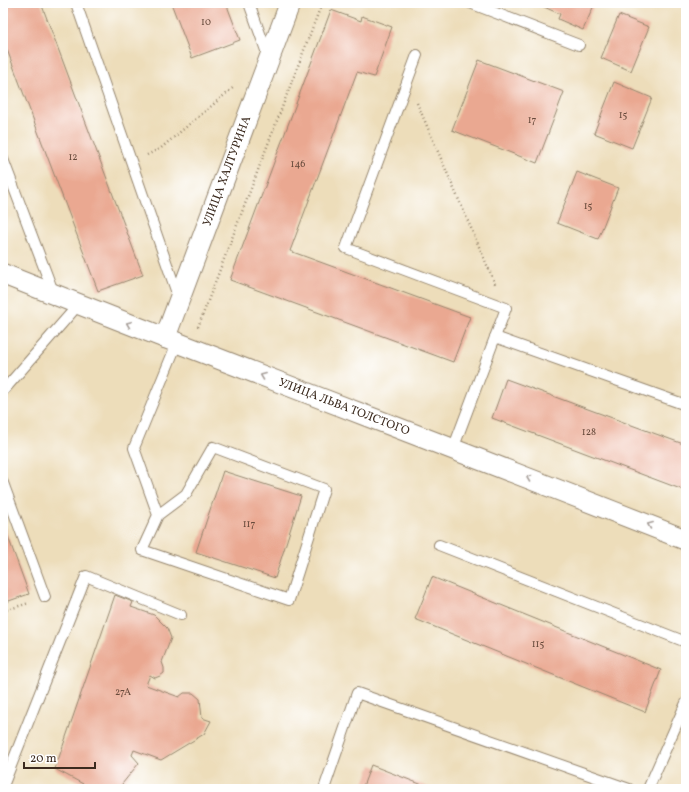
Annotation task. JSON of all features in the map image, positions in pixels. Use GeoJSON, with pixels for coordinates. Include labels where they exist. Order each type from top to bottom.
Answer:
{"type":"FeatureCollection","features":[{"type":"Feature","properties":{"kind":"street","name":"УЛИЦА ХАЛТУРИНА"},"geometry":{"type":"LineString","coordinates":[[177,343],[180,299],[290,3]]}},
{"type":"Feature","properties":{"kind":"street","name":"УЛИЦА ЛЬВА ТОЛСТОГО"},"geometry":{"type":"LineString","coordinates":[[3,274],[686,540]]}},
{"type":"Feature","properties":{"kind":"lane"},"geometry":{"type":"LineString","coordinates":[[76,3],[180,299]]}},
{"type":"Feature","properties":{"kind":"lane"},"geometry":{"type":"LineString","coordinates":[[249,3],[269,58]]}},
{"type":"Feature","properties":{"kind":"lane"},"geometry":{"type":"LineString","coordinates":[[470,3],[579,45]]}},
{"type":"Feature","properties":{"kind":"lane"},"geometry":{"type":"LineString","coordinates":[[417,55],[346,248],[506,308],[453,449]]}},
{"type":"Feature","properties":{"kind":"lane"},"geometry":{"type":"LineString","coordinates":[[3,159],[54,295]]}},
{"type":"Feature","properties":{"kind":"lane"},"geometry":{"type":"LineString","coordinates":[[3,391],[79,304]]}},
{"type":"Feature","properties":{"kind":"lane"},"geometry":{"type":"LineString","coordinates":[[495,337],[686,405]]}},
{"type":"Feature","properties":{"kind":"lane"},"geometry":{"type":"LineString","coordinates":[[158,515],[186,494],[213,448],[324,489],[289,600],[142,550],[158,515],[134,448],[177,343]]}},
{"type":"Feature","properties":{"kind":"lane"},"geometry":{"type":"LineString","coordinates":[[3,483],[45,598]]}},
{"type":"Feature","properties":{"kind":"lane"},"geometry":{"type":"LineString","coordinates":[[439,545],[686,642]]}},
{"type":"Feature","properties":{"kind":"lane"},"geometry":{"type":"LineString","coordinates":[[3,786],[86,576],[181,615]]}},
{"type":"Feature","properties":{"kind":"lane"},"geometry":{"type":"LineString","coordinates":[[324,789],[357,693],[629,789]]}},
{"type":"Feature","properties":{"kind":"lane"},"geometry":{"type":"LineString","coordinates":[[648,789],[686,703]]}},
{"type":"Feature","properties":{"kind":"path"},"geometry":{"type":"LineString","coordinates":[[177,343],[322,3]]}},
{"type":"Feature","properties":{"kind":"path"},"geometry":{"type":"LineString","coordinates":[[408,80],[506,308]]}},
{"type":"Feature","properties":{"kind":"path"},"geometry":{"type":"LineString","coordinates":[[132,162],[161,148],[239,83]]}},
{"type":"Feature","properties":{"kind":"path"},"geometry":{"type":"LineString","coordinates":[[3,611],[45,598]]}},
{"type":"Feature","properties":{"kind":"building"},"geometry":{"type":"Polygon","coordinates":[[[3,3],[41,3],[143,275],[98,291],[3,39],[3,3]]]}},
{"type":"Feature","properties":{"kind":"building"},"geometry":{"type":"Polygon","coordinates":[[[171,3],[226,3],[240,40],[192,58],[171,3]]]}},
{"type":"Feature","properties":{"kind":"building"},"geometry":{"type":"Polygon","coordinates":[[[535,3],[595,3],[583,30],[558,19],[560,14],[535,3]]]}},
{"type":"Feature","properties":{"kind":"building"},"geometry":{"type":"Polygon","coordinates":[[[331,10],[361,21],[362,16],[392,27],[374,77],[357,72],[290,251],[470,317],[453,362],[230,280],[331,10]]]}},
{"type":"Feature","properties":{"kind":"building"},"geometry":{"type":"Polygon","coordinates":[[[619,15],[649,27],[631,71],[601,58],[619,15]]]}},
{"type":"Feature","properties":{"kind":"building"},"geometry":{"type":"Polygon","coordinates":[[[479,60],[564,92],[537,163],[452,130],[479,60]]]}},
{"type":"Feature","properties":{"kind":"building"},"geometry":{"type":"Polygon","coordinates":[[[614,82],[652,98],[632,148],[594,133],[614,82]]]}},
{"type":"Feature","properties":{"kind":"building"},"geometry":{"type":"Polygon","coordinates":[[[577,172],[618,188],[598,239],[557,223],[577,172]]]}},
{"type":"Feature","properties":{"kind":"building"},"geometry":{"type":"Polygon","coordinates":[[[506,379],[686,445],[686,491],[492,418],[506,379]]]}},
{"type":"Feature","properties":{"kind":"building"},"geometry":{"type":"Polygon","coordinates":[[[223,471],[301,496],[275,578],[196,552],[223,471]]]}},
{"type":"Feature","properties":{"kind":"building"},"geometry":{"type":"Polygon","coordinates":[[[3,523],[29,594],[3,603],[3,523]]]}},
{"type":"Feature","properties":{"kind":"building"},"geometry":{"type":"Polygon","coordinates":[[[432,577],[661,670],[645,712],[415,619],[432,577]]]}},
{"type":"Feature","properties":{"kind":"building"},"geometry":{"type":"Polygon","coordinates":[[[115,595],[133,602],[131,607],[154,615],[167,628],[171,638],[162,662],[164,673],[155,678],[150,675],[146,685],[179,697],[184,693],[193,693],[200,699],[202,718],[211,721],[204,734],[161,760],[134,750],[132,755],[139,763],[118,789],[85,785],[55,769],[115,595]]]}},
{"type":"Feature","properties":{"kind":"building"},"geometry":{"type":"Polygon","coordinates":[[[371,765],[433,789],[362,789],[371,765]]]}}]}
